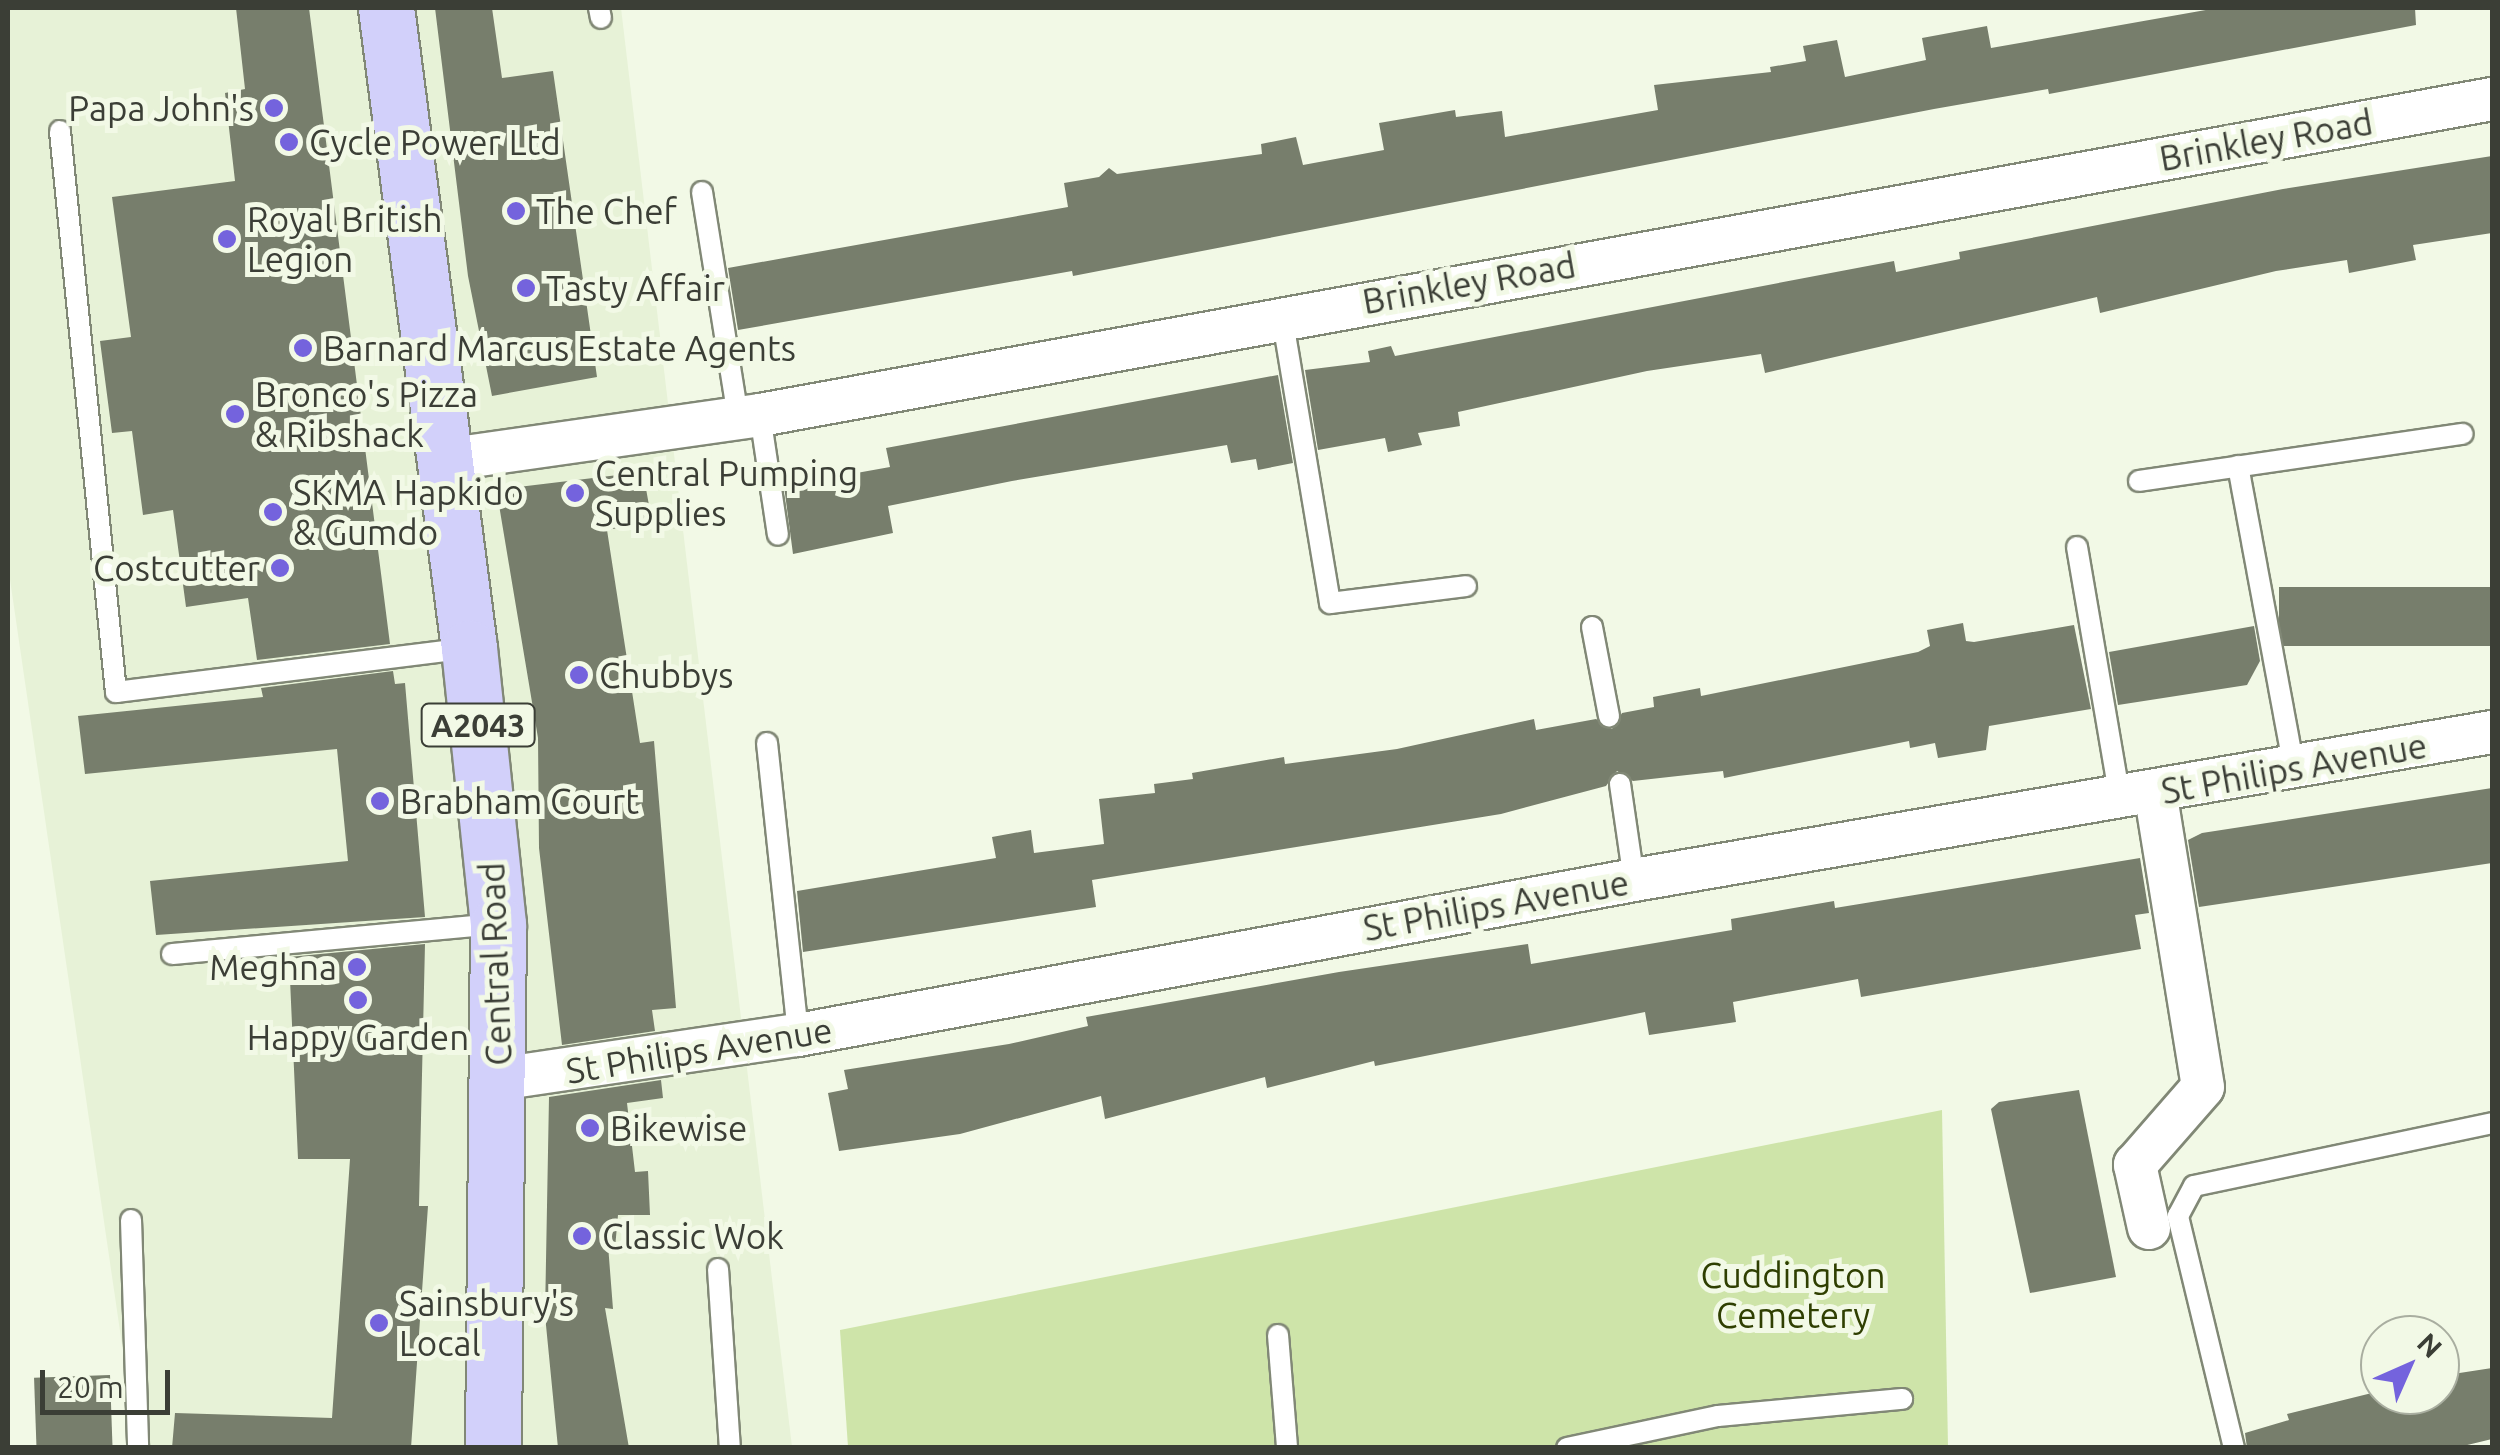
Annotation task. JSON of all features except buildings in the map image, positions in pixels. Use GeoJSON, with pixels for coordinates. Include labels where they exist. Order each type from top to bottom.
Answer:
{"type":"FeatureCollection","features":[{"type":"Feature","properties":{"kind":"main road","name":"Central Road"},"geometry":{"type":"LineString","coordinates":[[386,8],[469,648],[498,924],[499,1080],[488,1415],[492,1448]]}},
{"type":"Feature","properties":{"kind":"street","name":"Brinkley Road"},"geometry":{"type":"LineString","coordinates":[[444,460],[749,417],[1282,316],[2492,100]]}},
{"type":"Feature","properties":{"kind":"street","name":"St Philips Avenue"},"geometry":{"type":"LineString","coordinates":[[499,1080],[798,1035],[1634,880],[2492,732]]}},
{"type":"Feature","properties":{"kind":"street"},"geometry":{"type":"LineString","coordinates":[[2137,795],[2203,1087],[2134,1165],[2149,1228]]}},
{"type":"Feature","properties":{"kind":"lane"},"geometry":{"type":"LineString","coordinates":[[60,131],[116,692],[469,648]]}},
{"type":"Feature","properties":{"kind":"lane"},"geometry":{"type":"LineString","coordinates":[[702,192],[778,535]]}},
{"type":"Feature","properties":{"kind":"lane"},"geometry":{"type":"LineString","coordinates":[[1282,316],[1330,602],[1466,586]]}},
{"type":"Feature","properties":{"kind":"lane"},"geometry":{"type":"LineString","coordinates":[[2140,482],[2462,434]]}},
{"type":"Feature","properties":{"kind":"lane"},"geometry":{"type":"LineString","coordinates":[[2238,466],[2294,769]]}},
{"type":"Feature","properties":{"kind":"lane"},"geometry":{"type":"LineString","coordinates":[[2076,548],[2137,795]]}},
{"type":"Feature","properties":{"kind":"lane"},"geometry":{"type":"LineString","coordinates":[[1592,627],[1609,716]]}},
{"type":"Feature","properties":{"kind":"lane"},"geometry":{"type":"LineString","coordinates":[[766,743],[798,1035]]}},
{"type":"Feature","properties":{"kind":"lane"},"geometry":{"type":"LineString","coordinates":[[1620,784],[1634,880]]}},
{"type":"Feature","properties":{"kind":"lane"},"geometry":{"type":"LineString","coordinates":[[172,954],[498,924]]}},
{"type":"Feature","properties":{"kind":"lane"},"geometry":{"type":"LineString","coordinates":[[2234,1448],[2178,1216],[2194,1186],[2492,1123]]}},
{"type":"Feature","properties":{"kind":"lane"},"geometry":{"type":"LineString","coordinates":[[131,1220],[138,1448]]}},
{"type":"Feature","properties":{"kind":"lane"},"geometry":{"type":"LineString","coordinates":[[718,1269],[730,1448]]}},
{"type":"Feature","properties":{"kind":"lane"},"geometry":{"type":"LineString","coordinates":[[1278,1335],[1287,1448]]}},
{"type":"Feature","properties":{"kind":"lane"},"geometry":{"type":"LineString","coordinates":[[1567,1448],[1718,1416],[1902,1398]]}},
{"type":"Feature","properties":{"kind":"shaded area"},"geometry":{"type":"Polygon","coordinates":[[[8,8],[621,8],[792,1447],[137,1447],[8,566],[8,8]]]}},
{"type":"Feature","properties":{"kind":"green space","name":"Cuddington Cemetery"},"geometry":{"type":"Polygon","coordinates":[[[1942,1110],[1948,1447],[848,1447],[840,1330],[1942,1110]]]}},
{"type":"Feature","properties":{"kind":"place","name":"Papa John's"},"geometry":{"type":"Point","coordinates":[274,108]}},
{"type":"Feature","properties":{"kind":"place","name":"Cycle Power Ltd"},"geometry":{"type":"Point","coordinates":[289,142]}},
{"type":"Feature","properties":{"kind":"place","name":"The Chef"},"geometry":{"type":"Point","coordinates":[516,211]}},
{"type":"Feature","properties":{"kind":"place","name":"Royal British Legion"},"geometry":{"type":"Point","coordinates":[227,239]}},
{"type":"Feature","properties":{"kind":"place","name":"Tasty Affair"},"geometry":{"type":"Point","coordinates":[526,288]}},
{"type":"Feature","properties":{"kind":"place","name":"Barnard Marcus Estate Agents"},"geometry":{"type":"Point","coordinates":[303,348]}},
{"type":"Feature","properties":{"kind":"place","name":"Bronco's Pizza & Ribshack"},"geometry":{"type":"Point","coordinates":[235,414]}},
{"type":"Feature","properties":{"kind":"place","name":"Central Pumping Supplies"},"geometry":{"type":"Point","coordinates":[575,493]}},
{"type":"Feature","properties":{"kind":"place","name":"SKMA Hapkido & Gumdo"},"geometry":{"type":"Point","coordinates":[273,512]}},
{"type":"Feature","properties":{"kind":"place","name":"Costcutter"},"geometry":{"type":"Point","coordinates":[280,568]}},
{"type":"Feature","properties":{"kind":"place","name":"Chubbys"},"geometry":{"type":"Point","coordinates":[579,675]}},
{"type":"Feature","properties":{"kind":"place","name":"Brabham Court"},"geometry":{"type":"Point","coordinates":[380,801]}},
{"type":"Feature","properties":{"kind":"place","name":"Meghna"},"geometry":{"type":"Point","coordinates":[357,967]}},
{"type":"Feature","properties":{"kind":"place","name":"Happy Garden"},"geometry":{"type":"Point","coordinates":[358,1000]}},
{"type":"Feature","properties":{"kind":"place","name":"Bikewise"},"geometry":{"type":"Point","coordinates":[590,1128]}},
{"type":"Feature","properties":{"kind":"place","name":"Classic Wok"},"geometry":{"type":"Point","coordinates":[582,1236]}},
{"type":"Feature","properties":{"kind":"place","name":"Sainsbury's Local"},"geometry":{"type":"Point","coordinates":[379,1323]}}]}
